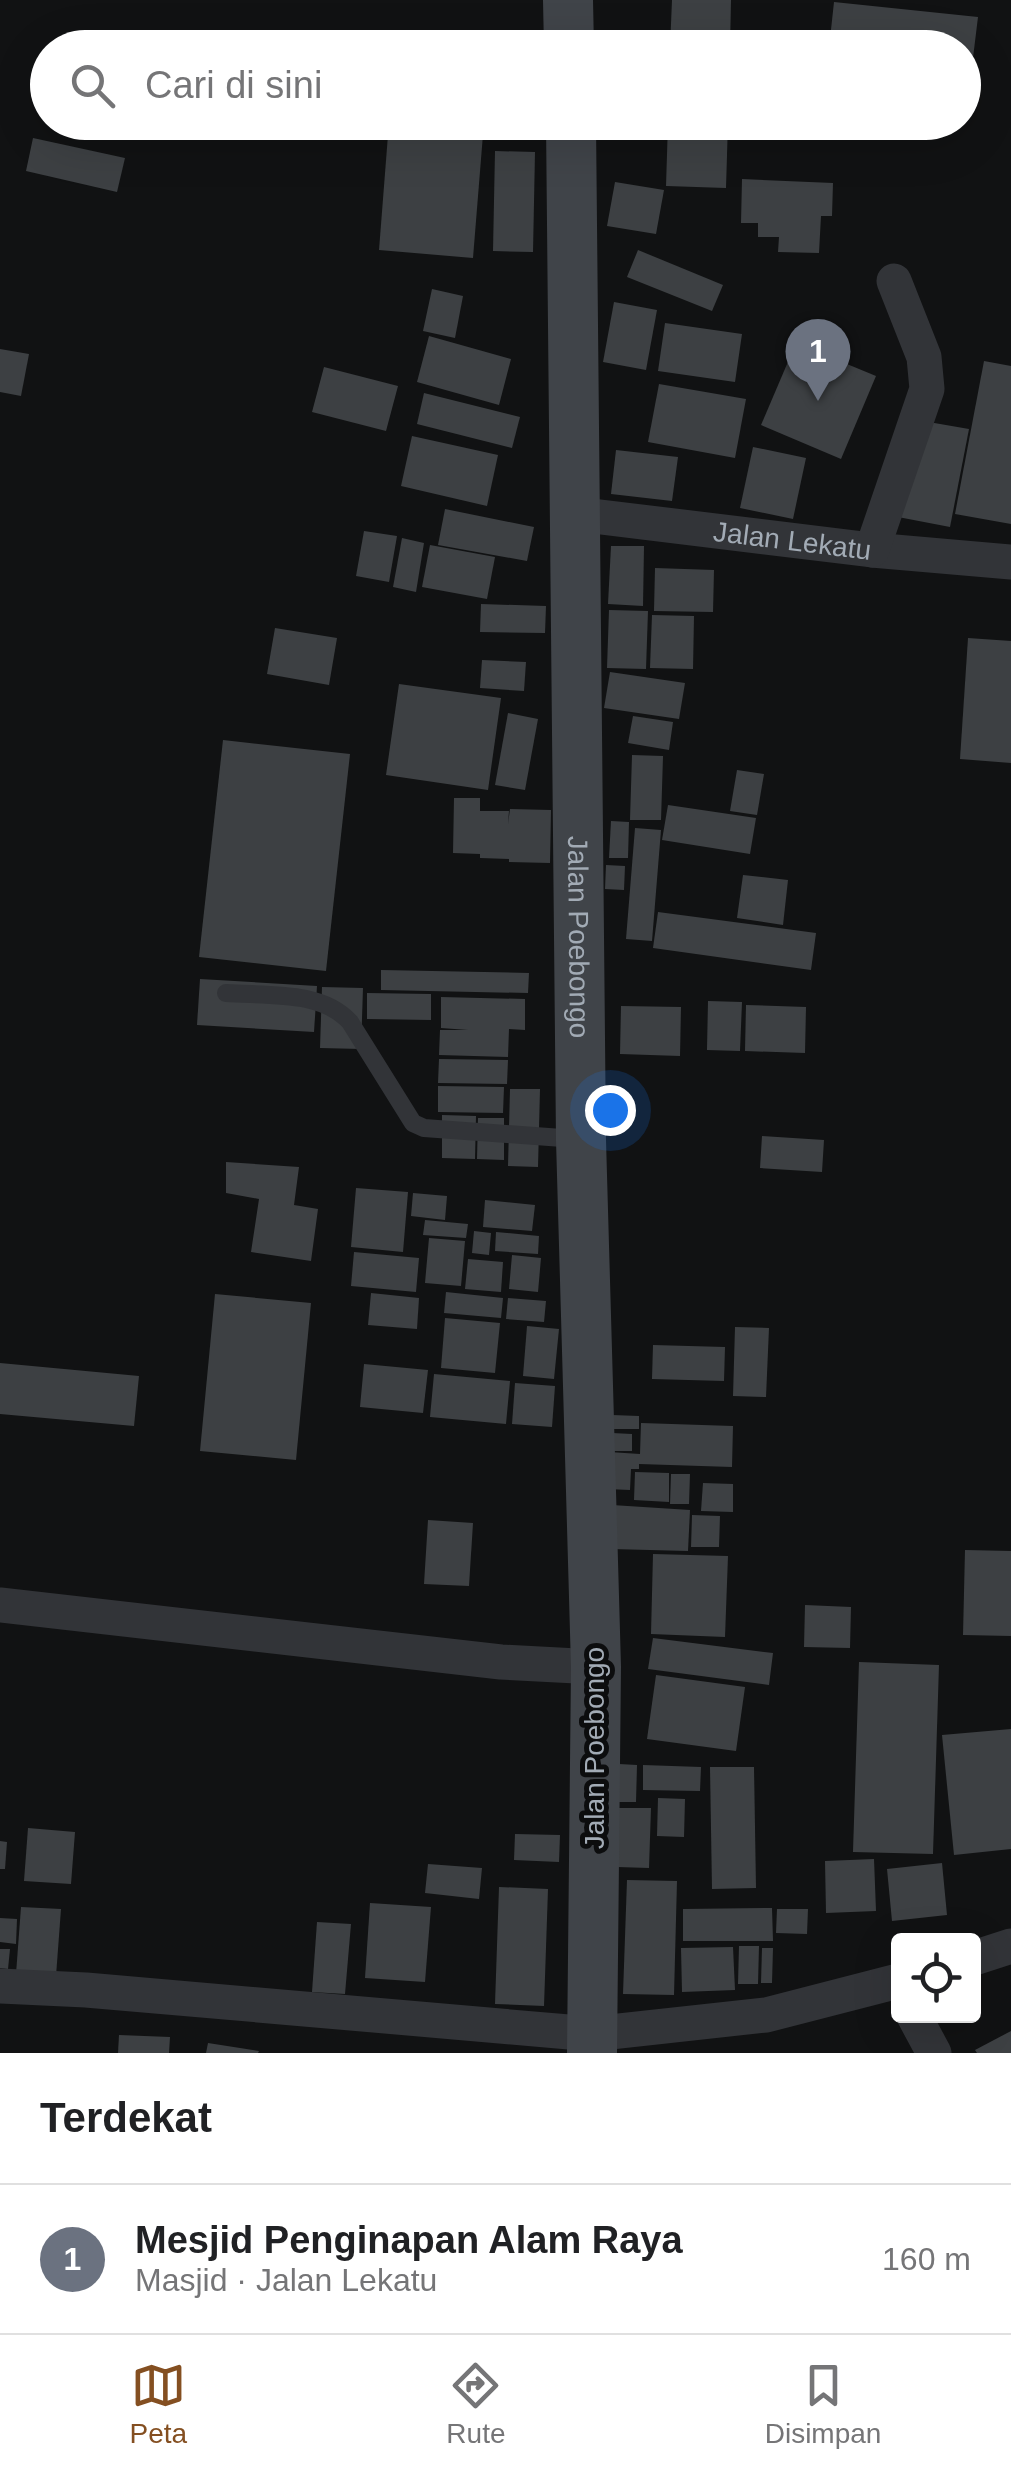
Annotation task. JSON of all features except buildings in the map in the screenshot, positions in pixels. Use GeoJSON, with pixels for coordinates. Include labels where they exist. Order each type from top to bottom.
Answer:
{"type":"FeatureCollection","features":[{"type":"Feature","properties":{"kind":"main road"},"geometry":{"type":"LineString","coordinates":[[568,0],[569,30]]}},
{"type":"Feature","properties":{"kind":"main road","name":"Jalan Poebongo"},"geometry":{"type":"LineString","coordinates":[[571,140],[582,1140],[596,1667],[592,2044]]}},
{"type":"Feature","properties":{"kind":"street"},"geometry":{"type":"LineString","coordinates":[[872,550],[926,389],[924,357],[894,281]]}},
{"type":"Feature","properties":{"kind":"street","name":"Jalan Lekatu"},"geometry":{"type":"LineString","coordinates":[[576,514],[872,550],[1011,562]]}},
{"type":"Feature","properties":{"kind":"street"},"geometry":{"type":"LineString","coordinates":[[0,1606],[501,1662],[596,1667]]}},
{"type":"Feature","properties":{"kind":"street"},"geometry":{"type":"LineString","coordinates":[[981,1956],[1011,1946]]}},
{"type":"Feature","properties":{"kind":"street"},"geometry":{"type":"LineString","coordinates":[[0,1986],[86,1990],[592,2044],[766,2015],[891,1986]]}},
{"type":"Feature","properties":{"kind":"street"},"geometry":{"type":"LineString","coordinates":[[918,2023],[934,2053]]}},
{"type":"Feature","properties":{"kind":"lane"},"geometry":{"type":"LineString","coordinates":[[226,993],[309,1000],[336,1007],[350,1022],[414,1123],[424,1128],[582,1140]]}},
{"type":"Feature","properties":{"kind":"place","name":"Mesjid Penginapan Alam Raya"},"geometry":{"type":"Point","coordinates":[818,401]}}]}
